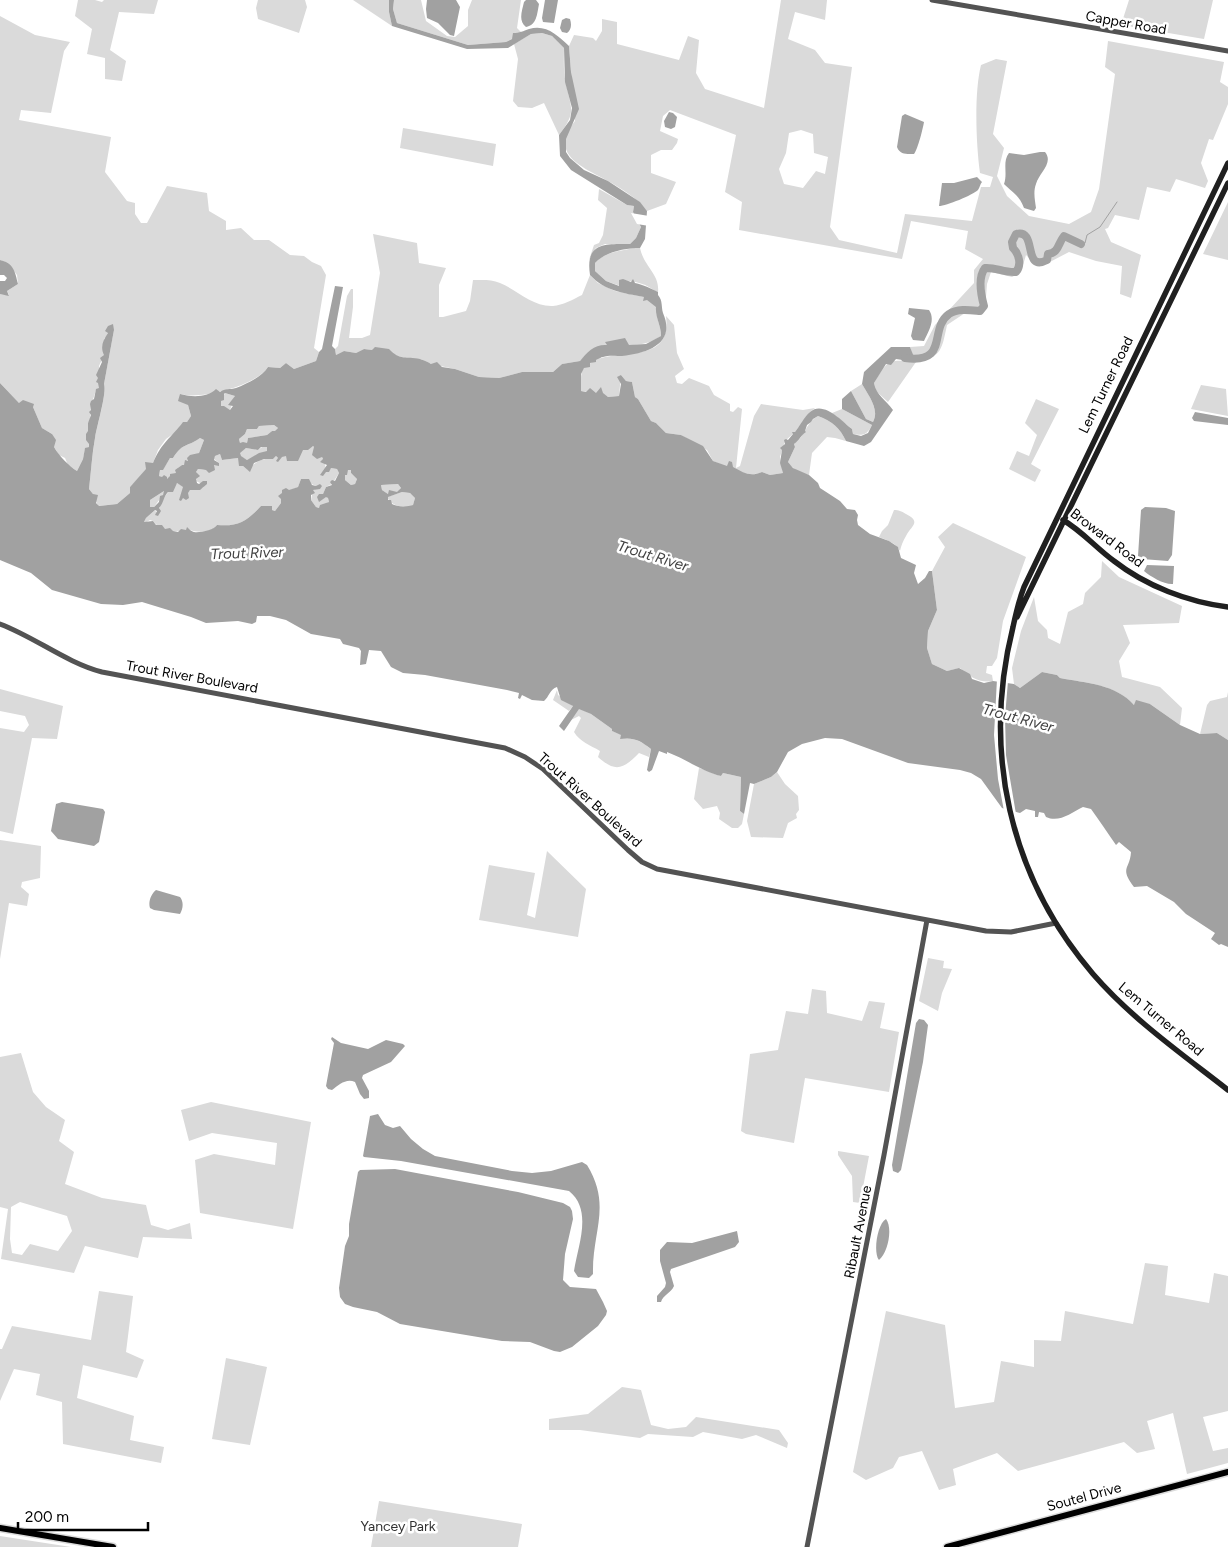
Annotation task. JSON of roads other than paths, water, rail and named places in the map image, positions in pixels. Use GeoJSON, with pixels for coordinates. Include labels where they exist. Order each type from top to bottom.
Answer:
{"type":"FeatureCollection","features":[{"type":"Feature","properties":{"kind":"main road","name":"Lem Turner Road"},"geometry":{"type":"LineString","coordinates":[[1228,163],[1056,516],[1024,586],[1018,602],[1003,672],[1000,733],[1002,768],[1011,816],[1028,869],[1056,923],[1092,973],[1114,997],[1131,1013],[1228,1090]]}},
{"type":"Feature","properties":{"kind":"main road","name":"Lem Turner Road"},"geometry":{"type":"LineString","coordinates":[[1014,622],[1228,183]]}},
{"type":"Feature","properties":{"kind":"main road"},"geometry":{"type":"LineString","coordinates":[[1197,227],[1205,230]]}},
{"type":"Feature","properties":{"kind":"main road","name":"Broward Road"},"geometry":{"type":"LineString","coordinates":[[1056,516],[1064,520],[1115,563],[1145,581],[1188,599],[1228,607]]}},
{"type":"Feature","properties":{"kind":"main road","name":"Soutel Drive"},"geometry":{"type":"LineString","coordinates":[[947,1547],[1228,1472]]}},
{"type":"Feature","properties":{"kind":"main road"},"geometry":{"type":"LineString","coordinates":[[0,1528],[113,1547]]}},
{"type":"Feature","properties":{"kind":"street","name":"Capper Road"},"geometry":{"type":"LineString","coordinates":[[932,0],[1228,51]]}},
{"type":"Feature","properties":{"kind":"street","name":"Trout River Boulevard"},"geometry":{"type":"LineString","coordinates":[[0,624],[77,663],[102,672],[505,748],[525,756],[538,765],[635,856],[657,869],[998,932],[1024,930],[1056,923]]}},
{"type":"Feature","properties":{"kind":"street","name":"Ribault Avenue"},"geometry":{"type":"LineString","coordinates":[[807,1547],[884,1155],[927,920]]}},
{"type":"Feature","properties":{"kind":"water","name":"Trout River"},"geometry":{"type":"Polygon","coordinates":[[[389,0],[394,0],[393,9],[397,23],[468,45],[506,42],[512,39],[513,33],[541,28],[551,32],[569,46],[571,72],[579,109],[566,139],[566,152],[584,170],[608,181],[640,202],[647,211],[645,239],[640,248],[622,250],[604,256],[595,263],[595,271],[606,281],[619,286],[619,280],[623,279],[631,282],[633,279],[635,283],[658,292],[666,323],[666,332],[658,345],[632,355],[605,356],[596,360],[596,362],[590,363],[590,367],[584,368],[581,374],[581,391],[586,392],[590,388],[596,393],[601,387],[603,393],[608,397],[619,396],[621,384],[617,377],[621,375],[626,381],[632,382],[635,397],[651,421],[656,423],[666,433],[681,435],[703,446],[713,461],[727,466],[729,461],[732,462],[733,467],[747,474],[762,472],[770,475],[783,473],[780,463],[782,450],[780,448],[785,444],[784,440],[788,440],[793,434],[792,432],[795,432],[808,414],[815,409],[821,408],[832,413],[852,429],[853,434],[861,436],[868,433],[872,425],[842,409],[842,399],[851,391],[866,419],[873,422],[875,417],[874,407],[862,384],[864,372],[891,347],[910,347],[916,362],[896,359],[891,365],[886,364],[874,383],[879,394],[893,410],[871,442],[864,446],[846,441],[835,426],[818,416],[807,425],[806,432],[794,444],[795,447],[788,462],[793,468],[809,475],[818,483],[820,488],[840,501],[847,509],[855,510],[858,515],[858,525],[870,534],[889,541],[898,547],[901,558],[916,565],[914,573],[918,584],[929,571],[932,571],[937,610],[928,631],[927,648],[932,664],[947,671],[959,668],[970,674],[972,679],[984,683],[993,681],[1014,684],[1020,688],[1042,672],[1057,675],[1060,678],[1090,683],[1118,693],[1134,705],[1136,700],[1150,704],[1180,725],[1200,734],[1217,733],[1228,740],[1228,947],[1219,945],[1211,939],[1215,933],[1186,914],[1174,902],[1147,886],[1134,887],[1126,872],[1131,852],[1119,842],[1116,845],[1091,809],[1083,807],[1056,819],[1046,817],[1044,813],[1039,812],[1038,817],[1035,817],[1035,811],[1026,809],[1020,813],[1002,808],[981,779],[971,773],[908,763],[842,739],[825,738],[802,744],[788,752],[777,772],[771,777],[754,784],[750,783],[744,814],[740,811],[741,777],[723,773],[721,776],[714,774],[667,752],[667,754],[659,751],[652,770],[649,772],[647,770],[651,749],[636,740],[629,738],[620,739],[621,735],[612,731],[612,729],[591,714],[579,709],[564,731],[559,726],[573,706],[561,700],[557,687],[553,689],[544,701],[532,700],[522,695],[520,699],[518,698],[519,693],[507,690],[425,675],[403,673],[391,667],[381,651],[369,650],[366,664],[360,665],[361,651],[359,648],[343,644],[340,639],[311,634],[286,620],[270,616],[257,616],[256,622],[252,624],[238,621],[206,623],[142,602],[123,605],[101,604],[52,590],[31,573],[0,560],[0,383],[19,403],[23,400],[34,404],[33,407],[42,428],[52,434],[56,440],[54,447],[64,461],[77,471],[83,459],[85,448],[89,447],[86,434],[91,415],[89,412],[91,410],[90,404],[94,399],[96,389],[99,388],[96,382],[98,378],[96,375],[102,362],[100,358],[104,355],[102,349],[108,333],[105,331],[108,326],[113,324],[114,330],[104,384],[103,402],[94,444],[89,489],[93,494],[98,495],[96,503],[99,506],[117,504],[130,493],[130,487],[146,469],[145,462],[153,463],[159,450],[183,422],[187,422],[191,416],[188,405],[178,401],[180,394],[189,396],[204,395],[216,389],[220,392],[249,382],[262,374],[268,367],[280,368],[286,363],[294,369],[316,361],[322,349],[335,286],[343,287],[332,346],[335,349],[336,355],[344,351],[356,353],[364,349],[372,350],[375,347],[389,349],[400,357],[420,359],[431,364],[437,362],[442,367],[479,377],[499,378],[522,372],[553,372],[562,364],[580,361],[592,349],[607,345],[605,342],[625,338],[629,345],[646,344],[661,336],[656,307],[647,300],[643,301],[644,297],[608,288],[590,275],[589,264],[594,251],[605,245],[630,244],[636,238],[641,227],[633,212],[634,206],[627,205],[571,170],[560,156],[559,135],[570,120],[572,108],[565,82],[564,48],[552,36],[542,33],[531,34],[508,48],[467,49],[392,26],[389,0]],[[225,393],[224,400],[221,401],[221,406],[230,410],[233,406],[228,405],[235,396],[225,393]],[[274,425],[259,426],[257,429],[247,429],[245,434],[239,439],[240,443],[247,443],[248,438],[267,435],[278,428],[274,425]],[[200,438],[183,447],[173,458],[170,458],[163,470],[160,470],[159,476],[162,477],[164,475],[167,479],[170,474],[176,473],[175,470],[184,465],[185,460],[188,461],[187,458],[190,455],[199,453],[204,440],[200,438]],[[313,446],[308,450],[303,450],[298,461],[287,461],[286,456],[282,457],[278,462],[276,461],[278,458],[276,456],[273,459],[264,459],[254,463],[250,472],[243,466],[239,466],[238,458],[222,460],[220,454],[215,456],[214,460],[219,463],[219,466],[214,465],[215,470],[209,473],[206,470],[198,469],[196,472],[200,476],[196,479],[197,483],[207,481],[207,484],[200,490],[190,490],[188,493],[189,498],[186,500],[183,498],[181,501],[179,500],[183,487],[177,483],[173,492],[168,492],[165,496],[159,508],[161,511],[158,516],[155,515],[157,511],[155,510],[144,522],[153,521],[156,525],[162,525],[165,529],[170,528],[178,532],[181,529],[186,530],[187,527],[193,532],[200,532],[210,530],[217,525],[236,524],[251,516],[261,506],[272,506],[272,510],[275,511],[281,503],[281,499],[278,496],[282,493],[282,490],[298,487],[301,479],[309,479],[312,485],[320,484],[322,486],[320,489],[313,490],[315,493],[311,495],[311,500],[319,508],[320,505],[329,502],[326,497],[319,502],[317,497],[319,494],[323,494],[326,487],[332,485],[330,482],[332,480],[335,481],[339,473],[337,469],[331,468],[323,476],[320,475],[327,465],[320,462],[323,459],[322,457],[317,459],[312,455],[313,446]],[[261,447],[258,450],[246,448],[240,453],[247,460],[267,451],[267,447],[261,447]],[[348,470],[347,475],[345,475],[345,480],[351,485],[355,484],[357,479],[351,473],[351,470],[348,470]],[[398,484],[381,485],[382,490],[388,494],[389,490],[397,492],[401,488],[398,484]],[[164,491],[150,500],[150,507],[154,507],[159,502],[160,496],[163,495],[164,491]],[[402,492],[388,497],[388,500],[391,500],[394,505],[405,506],[413,505],[415,498],[410,493],[402,492]]]}},
{"type":"Feature","properties":{"kind":"water"},"geometry":{"type":"Polygon","coordinates":[[[427,0],[456,0],[460,7],[454,36],[450,35],[438,23],[427,18],[427,0]]]}},
{"type":"Feature","properties":{"kind":"water"},"geometry":{"type":"Polygon","coordinates":[[[526,0],[536,0],[539,4],[534,21],[530,26],[526,27],[522,22],[521,16],[526,0]]]}},
{"type":"Feature","properties":{"kind":"water"},"geometry":{"type":"Polygon","coordinates":[[[545,0],[558,0],[554,23],[543,22],[545,0]]]}},
{"type":"Feature","properties":{"kind":"water"},"geometry":{"type":"Polygon","coordinates":[[[570,19],[571,23],[567,33],[562,32],[560,28],[562,20],[570,19]]]}},
{"type":"Feature","properties":{"kind":"water"},"geometry":{"type":"Polygon","coordinates":[[[669,112],[677,117],[675,127],[671,129],[665,127],[664,121],[669,112]]]}},
{"type":"Feature","properties":{"kind":"water"},"geometry":{"type":"Polygon","coordinates":[[[905,114],[924,122],[914,154],[902,153],[897,147],[902,116],[905,114]]]}},
{"type":"Feature","properties":{"kind":"water"},"geometry":{"type":"Polygon","coordinates":[[[1045,152],[1048,160],[1035,187],[1036,208],[1034,211],[1024,208],[1018,197],[1004,184],[1005,164],[1009,153],[1024,155],[1045,152]]]}},
{"type":"Feature","properties":{"kind":"water"},"geometry":{"type":"Polygon","coordinates":[[[977,177],[982,182],[978,190],[959,200],[939,206],[942,183],[954,183],[977,177]]]}},
{"type":"Feature","properties":{"kind":"water"},"geometry":{"type":"Polygon","coordinates":[[[0,260],[5,261],[11,266],[15,272],[18,284],[7,291],[9,296],[0,294],[0,281],[5,281],[7,278],[4,275],[0,275],[0,260]]]}},
{"type":"Feature","properties":{"kind":"water"},"geometry":{"type":"Polygon","coordinates":[[[909,308],[929,310],[931,314],[931,326],[924,341],[913,340],[911,336],[915,318],[908,314],[909,308]]]}},
{"type":"Feature","properties":{"kind":"water"},"geometry":{"type":"Polygon","coordinates":[[[1195,412],[1228,418],[1228,425],[1194,421],[1192,418],[1195,412]]]}},
{"type":"Feature","properties":{"kind":"water"},"geometry":{"type":"Polygon","coordinates":[[[1145,507],[1166,508],[1175,511],[1172,555],[1168,561],[1142,559],[1138,556],[1141,510],[1145,507]]]}},
{"type":"Feature","properties":{"kind":"water"},"geometry":{"type":"Polygon","coordinates":[[[1147,565],[1174,566],[1173,584],[1162,582],[1144,571],[1147,565]]]}},
{"type":"Feature","properties":{"kind":"water"},"geometry":{"type":"Polygon","coordinates":[[[62,802],[103,809],[105,812],[99,842],[94,846],[58,839],[51,831],[56,804],[62,802]]]}},
{"type":"Feature","properties":{"kind":"water"},"geometry":{"type":"Polygon","coordinates":[[[156,890],[180,897],[183,906],[180,914],[150,908],[150,898],[156,890]]]}},
{"type":"Feature","properties":{"kind":"water"},"geometry":{"type":"Polygon","coordinates":[[[919,1019],[924,1020],[928,1025],[923,1062],[901,1170],[898,1173],[893,1171],[892,1165],[916,1023],[919,1019]]]}},
{"type":"Feature","properties":{"kind":"water"},"geometry":{"type":"Polygon","coordinates":[[[332,1037],[341,1043],[368,1049],[386,1040],[405,1046],[391,1062],[363,1075],[362,1078],[369,1091],[369,1098],[364,1099],[355,1082],[346,1081],[332,1090],[326,1086],[334,1043],[331,1039],[332,1037]]]}},
{"type":"Feature","properties":{"kind":"water"},"geometry":{"type":"Polygon","coordinates":[[[378,1114],[385,1125],[393,1128],[400,1126],[411,1139],[435,1156],[532,1173],[551,1171],[582,1162],[587,1165],[594,1180],[600,1206],[593,1259],[593,1274],[589,1278],[578,1277],[574,1271],[581,1239],[582,1218],[576,1199],[569,1191],[401,1161],[364,1157],[370,1116],[378,1114]]]}},
{"type":"Feature","properties":{"kind":"water"},"geometry":{"type":"Polygon","coordinates":[[[395,1169],[518,1192],[563,1203],[570,1207],[573,1219],[565,1254],[563,1280],[570,1287],[596,1289],[607,1311],[598,1326],[572,1347],[560,1352],[530,1342],[502,1341],[400,1324],[377,1312],[345,1304],[340,1297],[339,1288],[358,1172],[360,1170],[395,1169]]]}},
{"type":"Feature","properties":{"kind":"water"},"geometry":{"type":"Polygon","coordinates":[[[886,1219],[889,1228],[887,1246],[879,1260],[876,1251],[878,1232],[886,1219]]]}},
{"type":"Feature","properties":{"kind":"water"},"geometry":{"type":"Polygon","coordinates":[[[737,1231],[739,1242],[735,1247],[671,1269],[670,1272],[674,1286],[661,1302],[657,1302],[657,1296],[666,1283],[660,1261],[660,1250],[667,1242],[692,1243],[737,1231]]]}},
{"type":"Feature","properties":{"kind":"waterway"},"geometry":{"type":"LineString","coordinates":[[1081,244],[1085,243],[1087,235],[1100,227],[1117,202]]}},
{"type":"Feature","properties":{"kind":"waterway"},"geometry":{"type":"LineString","coordinates":[[905,358],[928,356],[936,344],[943,320],[949,314],[960,310],[980,311],[984,306],[981,292],[981,276],[985,268],[1016,272],[1019,260],[1012,242],[1016,234],[1023,234],[1027,237],[1032,256],[1035,261],[1039,262],[1047,260],[1048,254],[1056,250],[1064,236],[1081,244]]}},
{"type":"Feature","properties":{"kind":"park label","name":"Yancey Park"},"geometry":{"type":"Point","coordinates":[398,1526]}}]}
